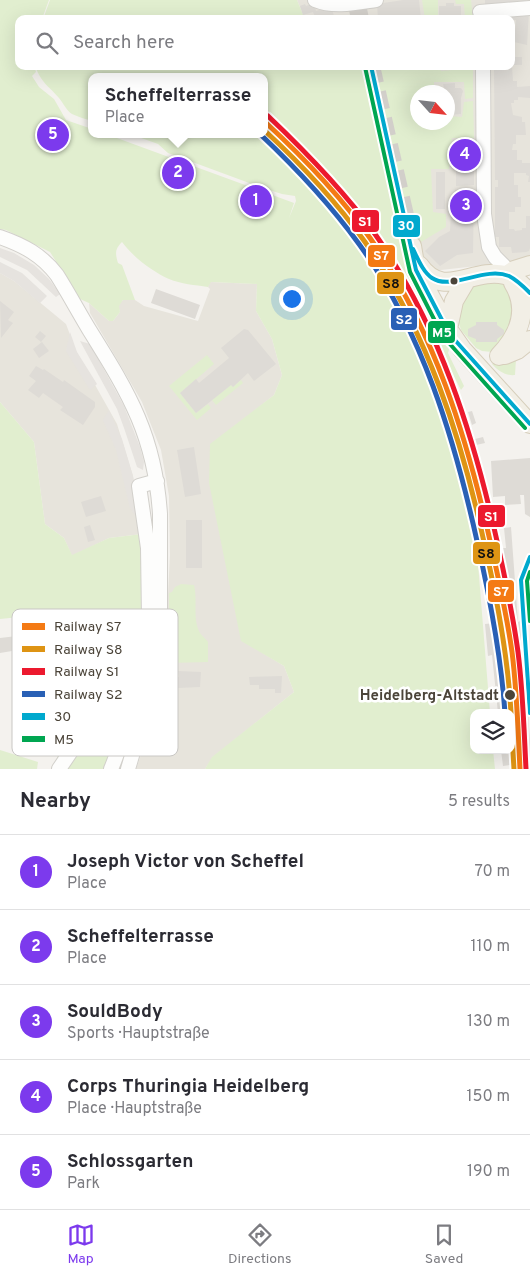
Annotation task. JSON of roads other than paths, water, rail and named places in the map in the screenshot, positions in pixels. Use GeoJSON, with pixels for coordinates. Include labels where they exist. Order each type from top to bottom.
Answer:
{"type":"FeatureCollection","features":[{"type":"Feature","properties":{"kind":"main road"},"geometry":{"type":"LineString","coordinates":[[530,293],[507,275],[485,274],[467,279],[443,282],[432,279],[420,265],[412,246],[416,270],[448,329],[466,353],[530,424]]}},
{"type":"Feature","properties":{"kind":"main road"},"geometry":{"type":"LineString","coordinates":[[507,275],[514,270],[530,265]]}},
{"type":"Feature","properties":{"kind":"main road"},"geometry":{"type":"LineString","coordinates":[[499,356],[518,334],[524,315],[523,302],[518,289],[507,275]]}},
{"type":"Feature","properties":{"kind":"main road"},"geometry":{"type":"LineString","coordinates":[[448,329],[454,302],[467,279]]}},
{"type":"Feature","properties":{"kind":"main road"},"geometry":{"type":"LineString","coordinates":[[466,353],[487,358],[499,356],[517,350],[530,340]]}},
{"type":"Feature","properties":{"kind":"street"},"geometry":{"type":"LineString","coordinates":[[315,0],[326,4],[348,4],[376,0]]}},
{"type":"Feature","properties":{"kind":"street"},"geometry":{"type":"LineString","coordinates":[[480,10],[530,8]]}},
{"type":"Feature","properties":{"kind":"street"},"geometry":{"type":"LineString","coordinates":[[483,70],[484,214],[491,250],[504,266],[507,275]]}},
{"type":"Feature","properties":{"kind":"street"},"geometry":{"type":"LineString","coordinates":[[0,237],[25,247],[39,256],[53,269],[132,403],[148,442],[157,482],[160,526],[160,609]]}},
{"type":"Feature","properties":{"kind":"street"},"geometry":{"type":"LineString","coordinates":[[149,609],[148,548],[139,486],[157,482]]}},
{"type":"Feature","properties":{"kind":"street"},"geometry":{"type":"LineString","coordinates":[[59,769],[68,756]]}},
{"type":"Feature","properties":{"kind":"street"},"geometry":{"type":"LineString","coordinates":[[111,769],[116,756]]}},
{"type":"Feature","properties":{"kind":"street"},"geometry":{"type":"LineString","coordinates":[[128,769],[132,756]]}},
{"type":"Feature","properties":{"kind":"tunnel"},"geometry":{"type":"LineString","coordinates":[[356,0],[359,15]]}},
{"type":"Feature","properties":{"kind":"tunnel"},"geometry":{"type":"LineString","coordinates":[[372,70],[412,246]]}},
{"type":"Feature","properties":{"kind":"rail line","name":"S1"},"geometry":{"type":"LineString","coordinates":[[268,116],[324,173],[375,234],[398,269],[418,305],[451,381],[477,460],[509,596],[520,667],[526,769]]}},
{"type":"Feature","properties":{"kind":"rail line","name":"S7"},"geometry":{"type":"LineString","coordinates":[[268,125],[320,177],[370,238],[393,273],[413,310],[446,386],[482,505],[505,612],[515,681],[520,769]]}},
{"type":"Feature","properties":{"kind":"rail line","name":"S8"},"geometry":{"type":"LineString","coordinates":[[268,134],[318,183],[365,242],[407,312],[424,349],[453,424],[475,502],[501,626],[511,709]]}},
{"type":"Feature","properties":{"kind":"rail line","name":"S2"},"geometry":{"type":"LineString","coordinates":[[264,138],[312,187],[359,244],[401,312],[418,349],[446,424],[468,502],[494,626],[505,709]]}},
{"type":"Feature","properties":{"kind":"rail line","name":"S8"},"geometry":{"type":"LineString","coordinates":[[513,754],[514,769]]}},
{"type":"Feature","properties":{"kind":"place","name":"Schlossgarten"},"geometry":{"type":"Point","coordinates":[53,135]}},
{"type":"Feature","properties":{"kind":"place","name":"Corps Thuringia Heidelberg"},"geometry":{"type":"Point","coordinates":[465,155]}},
{"type":"Feature","properties":{"kind":"place","name":"Scheffelterrasse"},"geometry":{"type":"Point","coordinates":[178,173]}},
{"type":"Feature","properties":{"kind":"place","name":"Joseph Victor von Scheffel"},"geometry":{"type":"Point","coordinates":[256,201]}},
{"type":"Feature","properties":{"kind":"place","name":"SouldBody"},"geometry":{"type":"Point","coordinates":[466,206]}},
{"type":"Feature","properties":{"kind":"place","name":"Heidelberg-Altstadt"},"geometry":{"type":"Point","coordinates":[510,695]}}]}
